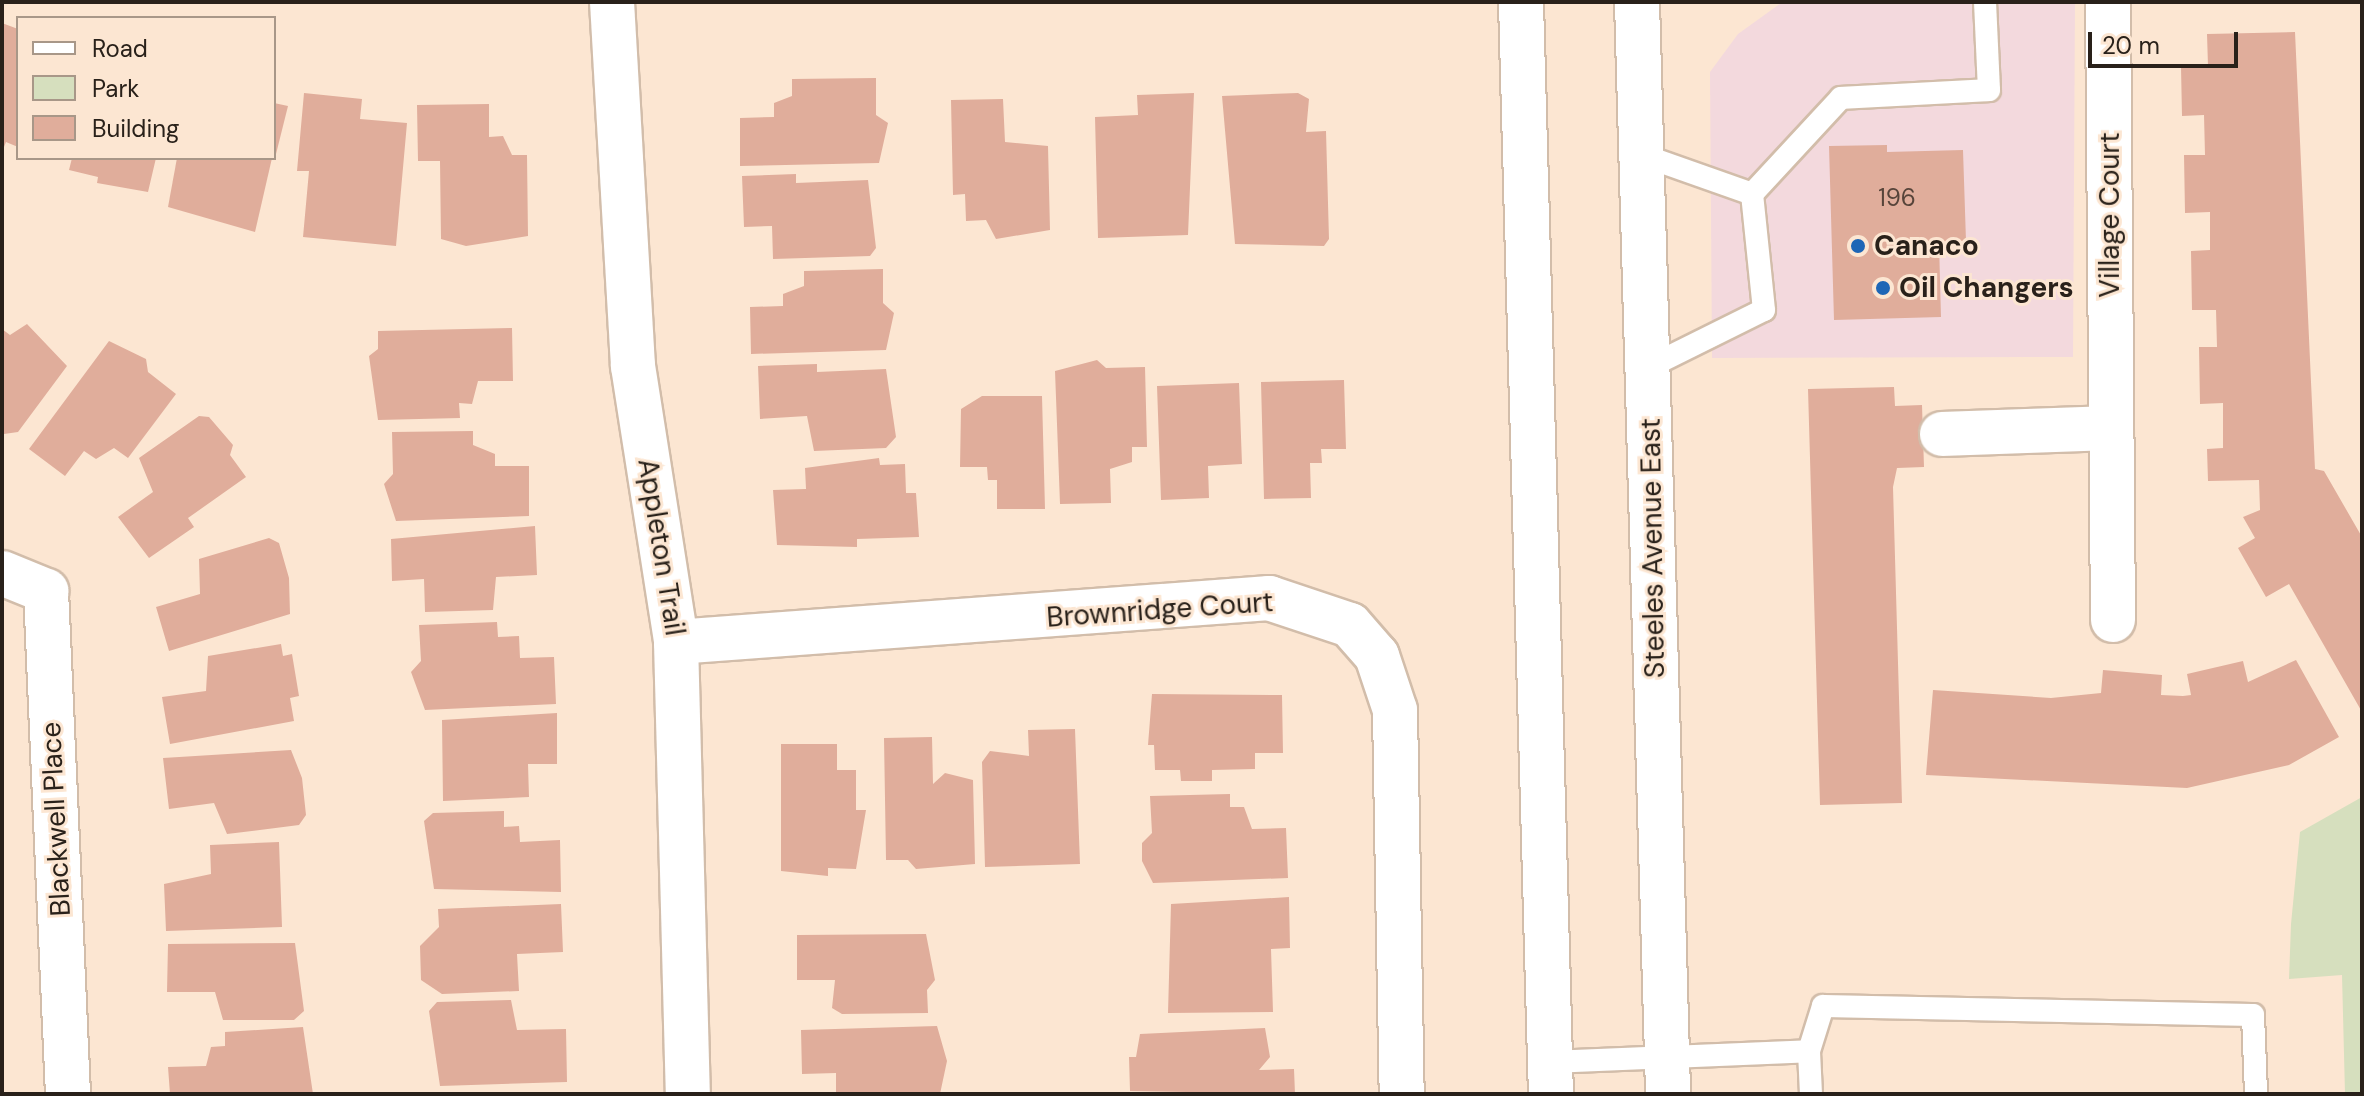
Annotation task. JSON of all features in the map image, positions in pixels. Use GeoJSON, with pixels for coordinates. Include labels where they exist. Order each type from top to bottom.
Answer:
{"type":"FeatureCollection","features":[{"type":"Feature","properties":{"kind":"street","name":"Appleton Trail"},"geometry":{"type":"LineString","coordinates":[[612,2],[633,366],[676,642],[688,1094]]}},
{"type":"Feature","properties":{"kind":"street"},"geometry":{"type":"LineString","coordinates":[[1521,2],[1550,1078]]}},
{"type":"Feature","properties":{"kind":"street","name":"Steeles Avenue East"},"geometry":{"type":"LineString","coordinates":[[1637,2],[1668,1075]]}},
{"type":"Feature","properties":{"kind":"street","name":"Village Court"},"geometry":{"type":"LineString","coordinates":[[2108,2],[2113,620]]}},
{"type":"Feature","properties":{"kind":"street"},"geometry":{"type":"LineString","coordinates":[[1942,434],[2111,428]]}},
{"type":"Feature","properties":{"kind":"street","name":"Blackwell Place"},"geometry":{"type":"LineString","coordinates":[[2,573],[46,591],[68,1094]]}},
{"type":"Feature","properties":{"kind":"street","name":"Brownridge Court"},"geometry":{"type":"LineString","coordinates":[[676,642],[1269,598],[1350,625],[1377,656],[1395,710],[1402,1094]]}},
{"type":"Feature","properties":{"kind":"lane"},"geometry":{"type":"LineString","coordinates":[[1649,367],[1764,310],[1752,194],[1841,98],[1989,90],[1985,2]]}},
{"type":"Feature","properties":{"kind":"lane"},"geometry":{"type":"LineString","coordinates":[[1642,155],[1752,194]]}},
{"type":"Feature","properties":{"kind":"lane"},"geometry":{"type":"LineString","coordinates":[[1811,1094],[1809,1051],[1823,1006],[2253,1015],[2256,1094]]}},
{"type":"Feature","properties":{"kind":"lane"},"geometry":{"type":"LineString","coordinates":[[1550,1078],[1668,1075],[1809,1051]]}},
{"type":"Feature","properties":{"kind":"shaded area"},"geometry":{"type":"Polygon","coordinates":[[[2075,2],[2073,357],[1712,358],[1710,72],[1738,34],[1781,3],[2075,2]]]}},
{"type":"Feature","properties":{"kind":"green space"},"geometry":{"type":"Polygon","coordinates":[[[2362,797],[2362,1094],[2345,1094],[2342,975],[2289,979],[2291,924],[2300,832],[2362,797]]]}},
{"type":"Feature","properties":{"kind":"building"},"geometry":{"type":"Polygon","coordinates":[[[2,23],[16,28],[16,146],[6,142],[2,152],[2,23]]]}},
{"type":"Feature","properties":{"kind":"building"},"geometry":{"type":"Polygon","coordinates":[[[2295,32],[2315,469],[2324,471],[2362,537],[2362,712],[2289,584],[2266,597],[2238,548],[2255,538],[2243,517],[2260,510],[2259,480],[2208,481],[2207,449],[2223,448],[2223,403],[2200,404],[2199,347],[2217,347],[2216,310],[2192,310],[2191,251],[2210,250],[2210,212],[2185,213],[2184,155],[2205,155],[2204,115],[2182,116],[2181,67],[2208,66],[2207,34],[2295,32]]]}},
{"type":"Feature","properties":{"kind":"building"},"geometry":{"type":"Polygon","coordinates":[[[876,78],[876,115],[888,123],[879,163],[740,166],[740,118],[774,117],[774,103],[792,96],[792,79],[876,78]]]}},
{"type":"Feature","properties":{"kind":"building"},"geometry":{"type":"Polygon","coordinates":[[[304,93],[362,99],[360,119],[407,123],[396,246],[303,237],[309,171],[297,171],[304,93]]]}},
{"type":"Feature","properties":{"kind":"building"},"geometry":{"type":"Polygon","coordinates":[[[1194,93],[1188,235],[1098,238],[1095,117],[1138,115],[1137,95],[1194,93]]]}},
{"type":"Feature","properties":{"kind":"building"},"geometry":{"type":"Polygon","coordinates":[[[1298,93],[1309,99],[1306,132],[1326,131],[1329,239],[1324,246],[1235,244],[1222,96],[1298,93]]]}},
{"type":"Feature","properties":{"kind":"building"},"geometry":{"type":"Polygon","coordinates":[[[1003,99],[1005,142],[1048,146],[1050,230],[996,239],[986,220],[966,221],[965,194],[953,195],[951,100],[1003,99]]]}},
{"type":"Feature","properties":{"kind":"building"},"geometry":{"type":"Polygon","coordinates":[[[276,103],[288,106],[276,154],[276,103]]]}},
{"type":"Feature","properties":{"kind":"building"},"geometry":{"type":"Polygon","coordinates":[[[489,104],[489,137],[503,136],[512,155],[527,155],[528,236],[466,246],[441,239],[440,161],[418,161],[417,105],[489,104]]]}},
{"type":"Feature","properties":{"kind":"building"},"geometry":{"type":"Polygon","coordinates":[[[1887,145],[1887,152],[1963,150],[1966,241],[1939,242],[1941,317],[1834,320],[1829,146],[1887,145]]]}},
{"type":"Feature","properties":{"kind":"building"},"geometry":{"type":"Polygon","coordinates":[[[72,160],[156,160],[148,192],[97,183],[98,177],[69,170],[72,160]]]}},
{"type":"Feature","properties":{"kind":"building"},"geometry":{"type":"Polygon","coordinates":[[[177,160],[272,160],[255,232],[168,207],[177,160]]]}},
{"type":"Feature","properties":{"kind":"building"},"geometry":{"type":"Polygon","coordinates":[[[796,174],[796,183],[868,180],[876,248],[870,256],[773,259],[772,226],[744,227],[742,176],[796,174]]]}},
{"type":"Feature","properties":{"kind":"building"},"geometry":{"type":"Polygon","coordinates":[[[883,269],[883,303],[894,313],[886,350],[751,354],[750,307],[783,306],[783,294],[804,286],[804,271],[883,269]]]}},
{"type":"Feature","properties":{"kind":"building"},"geometry":{"type":"Polygon","coordinates":[[[27,324],[67,366],[18,432],[4,434],[2,329],[10,335],[27,324]]]}},
{"type":"Feature","properties":{"kind":"building"},"geometry":{"type":"Polygon","coordinates":[[[512,328],[513,381],[478,381],[472,404],[459,403],[460,418],[378,420],[369,356],[378,349],[378,331],[512,328]]]}},
{"type":"Feature","properties":{"kind":"building"},"geometry":{"type":"Polygon","coordinates":[[[109,341],[146,359],[148,372],[176,394],[128,458],[114,448],[96,459],[84,451],[65,476],[29,449],[109,341]]]}},
{"type":"Feature","properties":{"kind":"building"},"geometry":{"type":"Polygon","coordinates":[[[1097,360],[1106,368],[1145,367],[1147,447],[1132,447],[1132,462],[1110,469],[1111,503],[1060,504],[1055,371],[1097,360]]]}},
{"type":"Feature","properties":{"kind":"building"},"geometry":{"type":"Polygon","coordinates":[[[817,364],[817,372],[886,369],[896,437],[886,448],[814,451],[807,416],[760,419],[758,366],[817,364]]]}},
{"type":"Feature","properties":{"kind":"building"},"geometry":{"type":"Polygon","coordinates":[[[1344,380],[1346,449],[1321,449],[1322,463],[1310,463],[1311,498],[1264,499],[1261,382],[1344,380]]]}},
{"type":"Feature","properties":{"kind":"building"},"geometry":{"type":"Polygon","coordinates":[[[1239,383],[1242,464],[1208,466],[1209,498],[1161,500],[1157,386],[1239,383]]]}},
{"type":"Feature","properties":{"kind":"building"},"geometry":{"type":"Polygon","coordinates":[[[1894,387],[1895,406],[1922,405],[1924,467],[1897,468],[1893,487],[1902,803],[1820,805],[1808,389],[1894,387]]]}},
{"type":"Feature","properties":{"kind":"building"},"geometry":{"type":"Polygon","coordinates":[[[982,396],[1042,396],[1045,509],[997,509],[997,480],[988,480],[987,467],[960,467],[961,409],[982,396]]]}},
{"type":"Feature","properties":{"kind":"building"},"geometry":{"type":"Polygon","coordinates":[[[199,416],[209,417],[233,445],[230,455],[246,477],[188,518],[194,527],[149,558],[118,517],[153,492],[139,458],[199,416]]]}},
{"type":"Feature","properties":{"kind":"building"},"geometry":{"type":"Polygon","coordinates":[[[473,431],[473,445],[495,454],[495,466],[529,466],[529,516],[396,521],[384,484],[393,474],[392,432],[473,431]]]}},
{"type":"Feature","properties":{"kind":"building"},"geometry":{"type":"Polygon","coordinates":[[[879,458],[880,465],[905,464],[906,493],[916,493],[919,537],[857,539],[857,547],[777,545],[773,490],[806,489],[805,468],[879,458]]]}},
{"type":"Feature","properties":{"kind":"building"},"geometry":{"type":"Polygon","coordinates":[[[535,526],[537,575],[496,577],[493,610],[425,612],[424,579],[392,581],[391,539],[535,526]]]}},
{"type":"Feature","properties":{"kind":"building"},"geometry":{"type":"Polygon","coordinates":[[[269,538],[279,543],[289,578],[290,614],[169,651],[156,607],[200,594],[199,559],[269,538]]]}},
{"type":"Feature","properties":{"kind":"building"},"geometry":{"type":"Polygon","coordinates":[[[497,622],[498,637],[519,636],[520,658],[554,657],[556,704],[425,710],[411,672],[421,661],[419,625],[497,622]]]}},
{"type":"Feature","properties":{"kind":"building"},"geometry":{"type":"Polygon","coordinates":[[[281,644],[283,656],[292,654],[299,696],[290,698],[294,721],[170,744],[162,697],[206,691],[208,656],[281,644]]]}},
{"type":"Feature","properties":{"kind":"building"},"geometry":{"type":"Polygon","coordinates":[[[2296,660],[2339,737],[2289,765],[2187,788],[1926,775],[1933,690],[2051,698],[2101,693],[2103,670],[2162,675],[2161,695],[2183,696],[2191,695],[2187,674],[2243,661],[2248,682],[2296,660]]]}},
{"type":"Feature","properties":{"kind":"building"},"geometry":{"type":"Polygon","coordinates":[[[1152,694],[1282,695],[1283,753],[1255,753],[1255,769],[1212,770],[1212,781],[1181,781],[1180,770],[1155,770],[1154,745],[1148,745],[1152,694]]]}},
{"type":"Feature","properties":{"kind":"building"},"geometry":{"type":"Polygon","coordinates":[[[557,713],[557,764],[528,764],[529,797],[443,801],[442,720],[557,713]]]}},
{"type":"Feature","properties":{"kind":"building"},"geometry":{"type":"Polygon","coordinates":[[[1075,729],[1080,864],[985,867],[982,762],[990,751],[1029,756],[1028,730],[1075,729]]]}},
{"type":"Feature","properties":{"kind":"building"},"geometry":{"type":"Polygon","coordinates":[[[932,737],[933,784],[945,773],[973,780],[975,864],[916,869],[908,860],[886,860],[884,738],[932,737]]]}},
{"type":"Feature","properties":{"kind":"building"},"geometry":{"type":"Polygon","coordinates":[[[781,744],[837,744],[837,770],[856,770],[856,810],[866,810],[856,869],[828,868],[828,876],[781,871],[781,744]]]}},
{"type":"Feature","properties":{"kind":"building"},"geometry":{"type":"Polygon","coordinates":[[[291,750],[302,778],[306,815],[299,825],[227,834],[214,803],[169,809],[163,758],[291,750]]]}},
{"type":"Feature","properties":{"kind":"building"},"geometry":{"type":"Polygon","coordinates":[[[1230,794],[1230,807],[1244,807],[1252,829],[1286,828],[1288,878],[1153,883],[1142,861],[1142,843],[1152,833],[1150,796],[1230,794]]]}},
{"type":"Feature","properties":{"kind":"building"},"geometry":{"type":"Polygon","coordinates":[[[504,811],[504,827],[519,826],[520,842],[560,840],[561,892],[434,889],[424,821],[433,813],[504,811]]]}},
{"type":"Feature","properties":{"kind":"building"},"geometry":{"type":"Polygon","coordinates":[[[279,842],[282,927],[166,931],[164,884],[211,874],[210,845],[279,842]]]}},
{"type":"Feature","properties":{"kind":"building"},"geometry":{"type":"Polygon","coordinates":[[[1289,897],[1290,948],[1271,949],[1273,1012],[1168,1013],[1171,904],[1289,897]]]}},
{"type":"Feature","properties":{"kind":"building"},"geometry":{"type":"Polygon","coordinates":[[[561,904],[563,952],[517,954],[519,991],[442,994],[421,980],[420,946],[439,927],[438,909],[561,904]]]}},
{"type":"Feature","properties":{"kind":"building"},"geometry":{"type":"Polygon","coordinates":[[[926,934],[935,980],[927,990],[928,1013],[842,1014],[832,1008],[835,980],[797,980],[797,935],[926,934]]]}},
{"type":"Feature","properties":{"kind":"building"},"geometry":{"type":"Polygon","coordinates":[[[295,943],[304,1011],[294,1020],[223,1020],[215,992],[167,992],[168,944],[295,943]]]}},
{"type":"Feature","properties":{"kind":"building"},"geometry":{"type":"Polygon","coordinates":[[[511,1000],[517,1030],[566,1029],[567,1082],[440,1086],[429,1011],[437,1002],[511,1000]]]}},
{"type":"Feature","properties":{"kind":"building"},"geometry":{"type":"Polygon","coordinates":[[[937,1026],[947,1061],[940,1094],[836,1094],[836,1073],[802,1074],[801,1030],[937,1026]]]}},
{"type":"Feature","properties":{"kind":"building"},"geometry":{"type":"Polygon","coordinates":[[[303,1027],[313,1094],[170,1094],[168,1067],[206,1066],[211,1047],[225,1046],[225,1032],[303,1027]]]}},
{"type":"Feature","properties":{"kind":"building"},"geometry":{"type":"Polygon","coordinates":[[[1265,1028],[1270,1057],[1259,1070],[1294,1069],[1295,1094],[1130,1091],[1129,1057],[1136,1057],[1140,1034],[1265,1028]]]}},
{"type":"Feature","properties":{"kind":"place","name":"Canaco"},"geometry":{"type":"Point","coordinates":[1858,246]}},
{"type":"Feature","properties":{"kind":"place","name":"Oil Changers"},"geometry":{"type":"Point","coordinates":[1883,288]}}]}
